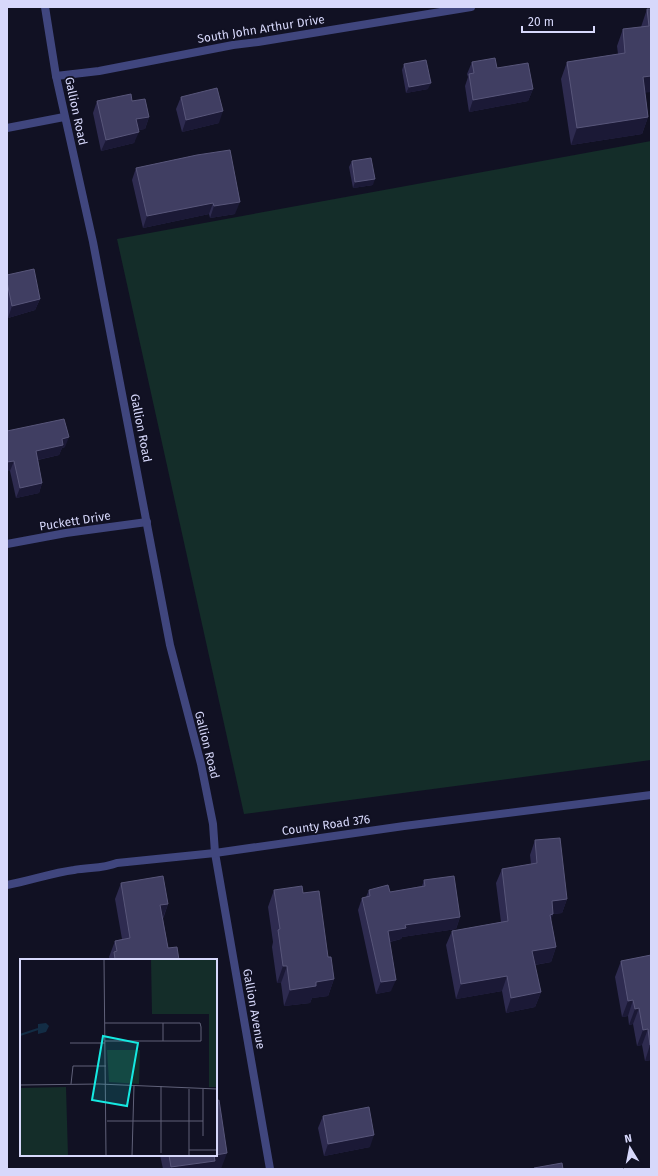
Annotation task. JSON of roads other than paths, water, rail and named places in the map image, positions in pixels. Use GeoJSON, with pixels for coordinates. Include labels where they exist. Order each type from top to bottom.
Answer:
{"type":"FeatureCollection","features":[{"type":"Feature","properties":{"kind":"street","name":"Gallion Road"},"geometry":{"type":"LineString","coordinates":[[45,7],[64,117],[93,242],[170,645],[201,764],[213,824],[215,853]]}},
{"type":"Feature","properties":{"kind":"street","name":"South John Arthur Drive"},"geometry":{"type":"LineString","coordinates":[[56,76],[99,72],[233,45],[471,7]]}},
{"type":"Feature","properties":{"kind":"street"},"geometry":{"type":"LineString","coordinates":[[7,128],[64,117]]}},
{"type":"Feature","properties":{"kind":"street","name":"Puckett Drive"},"geometry":{"type":"LineString","coordinates":[[7,544],[66,533],[147,522]]}},
{"type":"Feature","properties":{"kind":"street","name":"County Road 376"},"geometry":{"type":"LineString","coordinates":[[7,885],[74,870],[106,867],[117,863],[215,853],[404,826],[651,795]]}},
{"type":"Feature","properties":{"kind":"street","name":"Gallion Avenue"},"geometry":{"type":"LineString","coordinates":[[215,853],[270,1169]]}}]}
